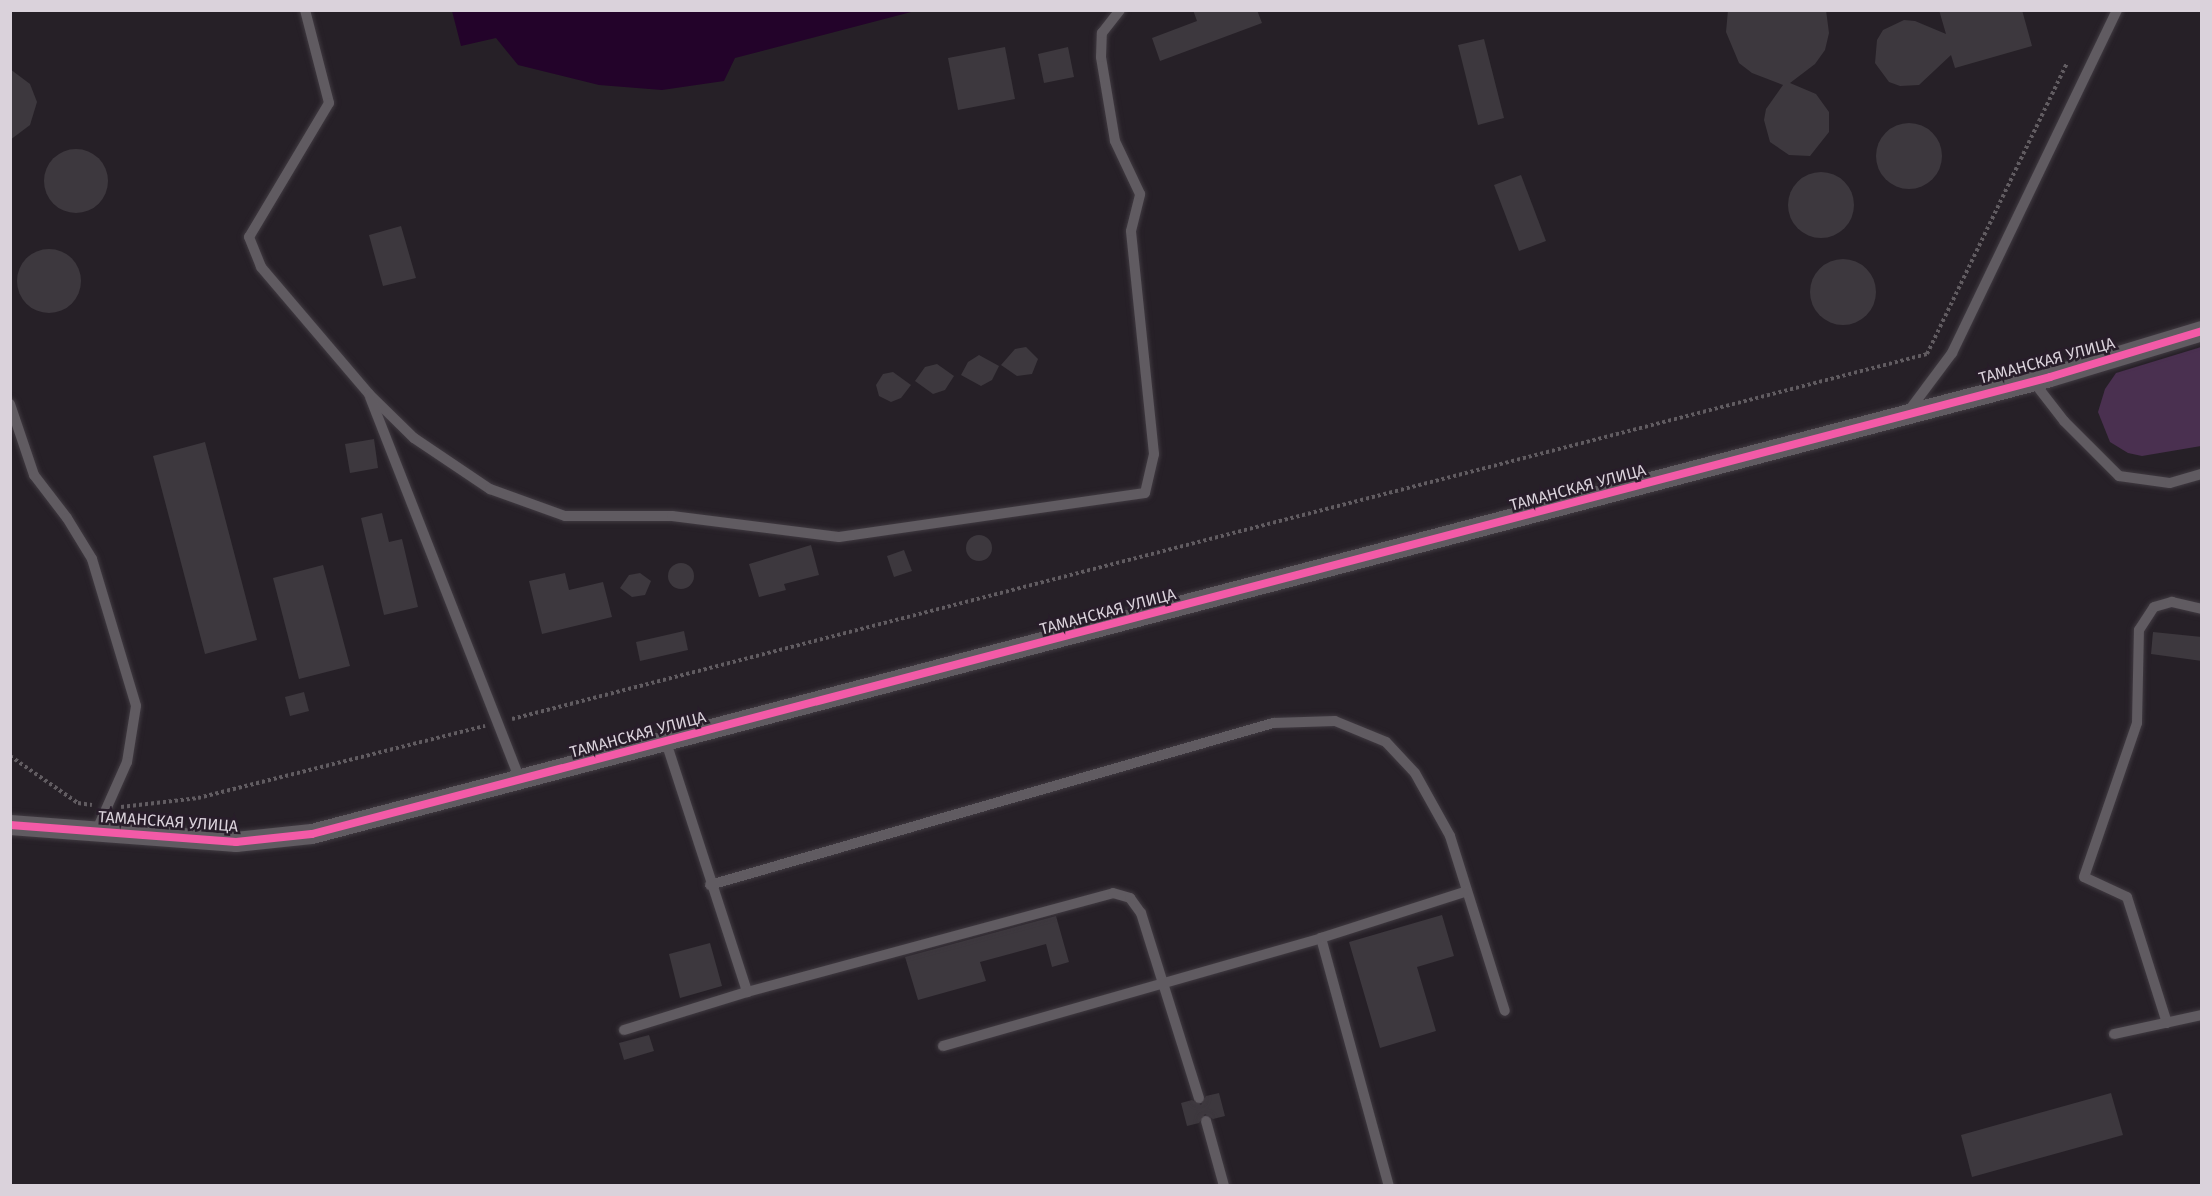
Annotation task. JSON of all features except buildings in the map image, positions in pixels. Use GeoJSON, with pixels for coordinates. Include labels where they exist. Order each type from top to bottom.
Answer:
{"type":"FeatureCollection","features":[{"type":"Feature","properties":{"kind":"street","name":"ТАМАНСКАЯ УЛИЦА"},"geometry":{"type":"LineString","coordinates":[[10,825],[236,842],[312,834],[1908,412],[2033,381],[2202,331]]}},
{"type":"Feature","properties":{"kind":"lane"},"geometry":{"type":"LineString","coordinates":[[305,10],[329,103],[249,237],[261,267],[369,394],[414,438],[490,489],[565,516],[672,516],[839,537],[1071,507],[1145,493],[1154,454],[1131,231],[1140,194],[1115,141],[1101,57],[1102,33],[1120,10]]}},
{"type":"Feature","properties":{"kind":"lane"},"geometry":{"type":"LineString","coordinates":[[1908,412],[1952,353],[2117,10]]}},
{"type":"Feature","properties":{"kind":"lane"},"geometry":{"type":"LineString","coordinates":[[2033,381],[2064,421],[2119,476],[2170,483],[2202,474]]}},
{"type":"Feature","properties":{"kind":"lane"},"geometry":{"type":"LineString","coordinates":[[369,394],[520,779]]}},
{"type":"Feature","properties":{"kind":"lane"},"geometry":{"type":"LineString","coordinates":[[10,404],[34,475],[68,518],[92,559],[136,706],[127,762],[96,832]]}},
{"type":"Feature","properties":{"kind":"lane"},"geometry":{"type":"LineString","coordinates":[[2167,1023],[2127,897],[2084,877],[2137,723],[2139,630],[2154,607],[2172,602],[2202,609]]}},
{"type":"Feature","properties":{"kind":"lane"},"geometry":{"type":"LineString","coordinates":[[710,885],[1273,723],[1335,722],[1386,742],[1415,773],[1450,836],[1505,1011]]}},
{"type":"Feature","properties":{"kind":"lane"},"geometry":{"type":"LineString","coordinates":[[666,742],[710,885],[747,992]]}},
{"type":"Feature","properties":{"kind":"lane"},"geometry":{"type":"LineString","coordinates":[[943,1046],[1321,938],[1467,891]]}},
{"type":"Feature","properties":{"kind":"lane"},"geometry":{"type":"LineString","coordinates":[[624,1030],[747,992],[1113,893],[1130,898],[1141,913],[1199,1098]]}},
{"type":"Feature","properties":{"kind":"lane"},"geometry":{"type":"LineString","coordinates":[[1321,938],[1389,1185]]}},
{"type":"Feature","properties":{"kind":"lane"},"geometry":{"type":"LineString","coordinates":[[2114,1034],[2202,1015]]}},
{"type":"Feature","properties":{"kind":"lane"},"geometry":{"type":"LineString","coordinates":[[1206,1121],[1224,1185]]}},
{"type":"Feature","properties":{"kind":"path"},"geometry":{"type":"LineString","coordinates":[[10,756],[78,803],[130,808],[198,798],[1927,354],[2067,63]]}},
{"type":"Feature","properties":{"kind":"shaded area"},"geometry":{"type":"Polygon","coordinates":[[[452,11],[915,11],[735,58],[724,81],[662,90],[599,85],[518,65],[496,38],[461,46],[452,11]]]}},
{"type":"Feature","properties":{"kind":"shaded area"},"geometry":{"type":"Polygon","coordinates":[[[2201,347],[2201,446],[2142,456],[2128,453],[2110,442],[2098,412],[2105,389],[2116,373],[2201,347]]]}},
{"type":"Feature","properties":{"kind":"cycle path"},"geometry":{"type":"LineString","coordinates":[[10,825],[236,842],[312,834],[2050,377],[2202,331]]}}]}
